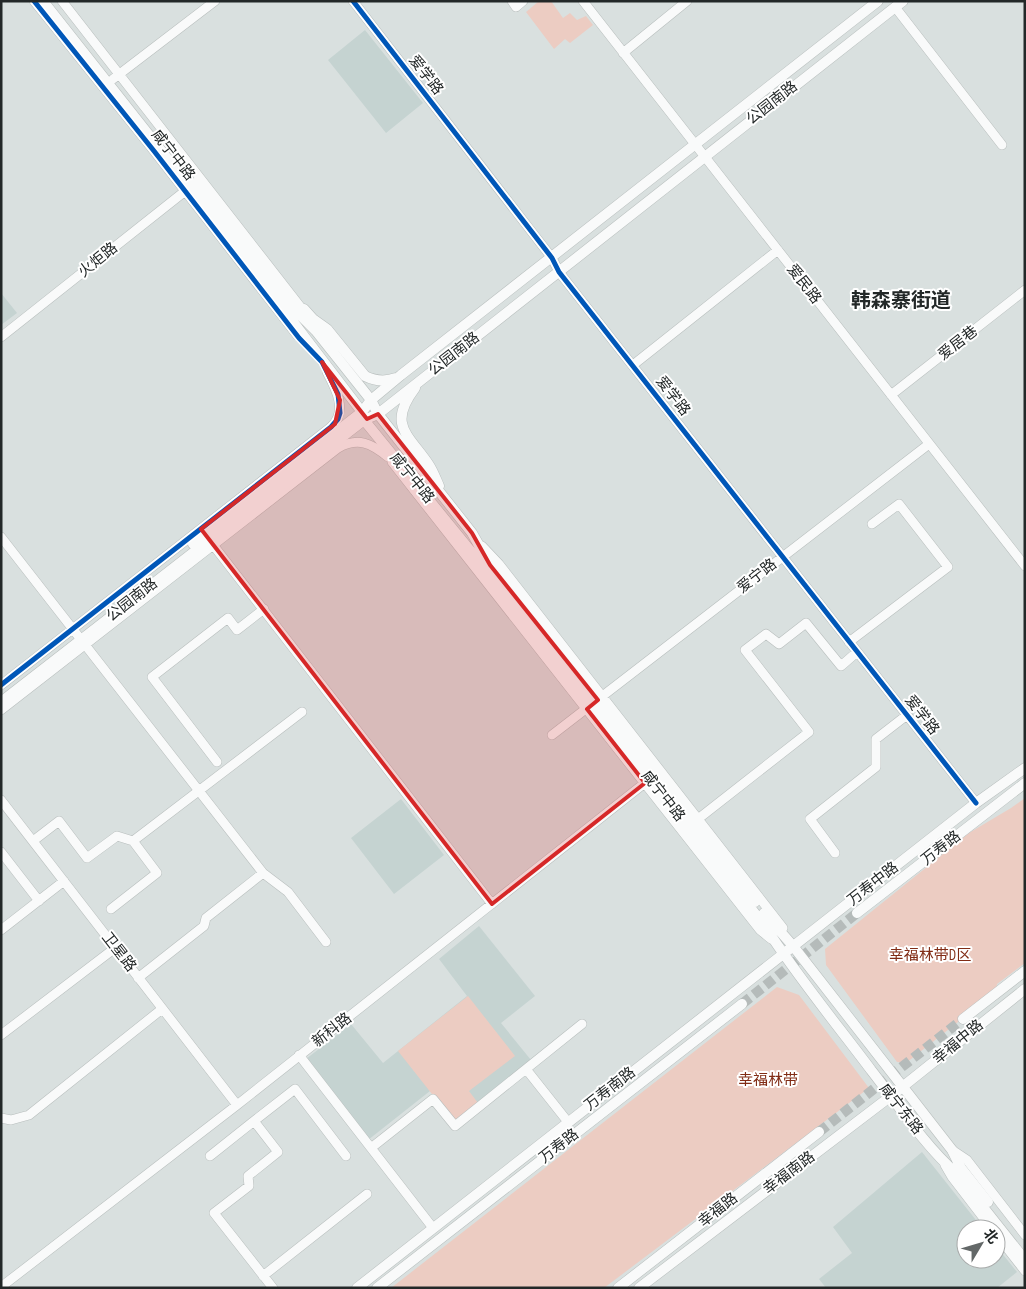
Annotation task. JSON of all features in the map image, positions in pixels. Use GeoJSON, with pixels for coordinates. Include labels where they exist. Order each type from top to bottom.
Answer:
{"type":"FeatureCollection","features":[{"type":"Feature","properties":{"kind":"main road","name":"咸宁中路"},"geometry":{"type":"LineString","coordinates":[[43,1],[190,187],[384,444],[595,703]]}},
{"type":"Feature","properties":{"kind":"main road","name":"咸宁中路"},"geometry":{"type":"LineString","coordinates":[[51,1],[116,77],[190,187],[300,315],[316,331],[371,400],[378,414],[472,533],[490,565],[653,777],[775,927],[793,946]]}},
{"type":"Feature","properties":{"kind":"main road","name":"公园南路"},"geometry":{"type":"LineString","coordinates":[[1,694],[80,636],[363,416],[371,400],[401,375],[878,1]]}},
{"type":"Feature","properties":{"kind":"main road","name":"公园南路"},"geometry":{"type":"LineString","coordinates":[[363,416],[378,414],[899,4]]}},
{"type":"Feature","properties":{"kind":"main road"},"geometry":{"type":"LineString","coordinates":[[304,309],[313,320],[328,328],[365,376],[377,380],[388,380],[401,375]]}},
{"type":"Feature","properties":{"kind":"main road"},"geometry":{"type":"LineString","coordinates":[[421,380],[411,392],[404,406],[401,414],[401,424],[406,435],[432,470],[444,498]]}},
{"type":"Feature","properties":{"kind":"main road","name":"公园南路"},"geometry":{"type":"LineString","coordinates":[[1,702],[80,636]]}},
{"type":"Feature","properties":{"kind":"main road","name":"万寿中路"},"geometry":{"type":"LineString","coordinates":[[793,946],[976,803],[1025,768]]}},
{"type":"Feature","properties":{"kind":"main road","name":"咸宁中路"},"geometry":{"type":"LineString","coordinates":[[653,777],[764,925],[783,954]]}},
{"type":"Feature","properties":{"kind":"main road","name":"万寿路"},"geometry":{"type":"LineString","coordinates":[[857,913],[1025,783]]}},
{"type":"Feature","properties":{"kind":"main road","name":"万寿南路"},"geometry":{"type":"LineString","coordinates":[[357,1288],[793,946]]}},
{"type":"Feature","properties":{"kind":"main road","name":"咸宁东路"},"geometry":{"type":"LineString","coordinates":[[793,946],[952,1150],[962,1168],[1025,1250]]}},
{"type":"Feature","properties":{"kind":"main road","name":"咸宁东路"},"geometry":{"type":"LineString","coordinates":[[783,954],[942,1161],[956,1173],[1025,1260]]}},
{"type":"Feature","properties":{"kind":"main road"},"geometry":{"type":"LineString","coordinates":[[963,1019],[1025,971]]}},
{"type":"Feature","properties":{"kind":"main road","name":"幸福中路"},"geometry":{"type":"LineString","coordinates":[[891,1096],[1025,989]]}},
{"type":"Feature","properties":{"kind":"main road","name":"万寿路"},"geometry":{"type":"LineString","coordinates":[[377,1287],[742,1004]]}},
{"type":"Feature","properties":{"kind":"main road","name":"幸福南路"},"geometry":{"type":"LineString","coordinates":[[639,1288],[891,1096]]}},
{"type":"Feature","properties":{"kind":"main road","name":"幸福路"},"geometry":{"type":"LineString","coordinates":[[618,1288],[819,1132]]}},
{"type":"Feature","properties":{"kind":"main road"},"geometry":{"type":"LineString","coordinates":[[491,1199],[545,1140]]}},
{"type":"Feature","properties":{"kind":"main road"},"geometry":{"type":"LineString","coordinates":[[626,1288],[637,1273]]}},
{"type":"Feature","properties":{"kind":"street"},"geometry":{"type":"LineString","coordinates":[[34,1],[190,187]]}},
{"type":"Feature","properties":{"kind":"street"},"geometry":{"type":"LineString","coordinates":[[62,1],[116,77],[304,309],[316,331]]}},
{"type":"Feature","properties":{"kind":"street"},"geometry":{"type":"LineString","coordinates":[[116,77],[215,1]]}},
{"type":"Feature","properties":{"kind":"street","name":"爱学路"},"geometry":{"type":"LineString","coordinates":[[353,1],[552,258],[559,272],[976,803]]}},
{"type":"Feature","properties":{"kind":"street"},"geometry":{"type":"LineString","coordinates":[[512,1],[516,6],[523,1]]}},
{"type":"Feature","properties":{"kind":"street","name":"爱民路"},"geometry":{"type":"LineString","coordinates":[[583,1],[1025,566]]}},
{"type":"Feature","properties":{"kind":"street"},"geometry":{"type":"LineString","coordinates":[[623,53],[687,1]]}},
{"type":"Feature","properties":{"kind":"street"},"geometry":{"type":"LineString","coordinates":[[899,4],[1002,145]]}},
{"type":"Feature","properties":{"kind":"street","name":"火炬路"},"geometry":{"type":"LineString","coordinates":[[1,337],[190,187]]}},
{"type":"Feature","properties":{"kind":"street"},"geometry":{"type":"LineString","coordinates":[[633,365],[778,250]]}},
{"type":"Feature","properties":{"kind":"street","name":"爱居巷"},"geometry":{"type":"LineString","coordinates":[[891,396],[1025,290]]}},
{"type":"Feature","properties":{"kind":"street"},"geometry":{"type":"LineString","coordinates":[[207,537],[335,424],[340,413],[340,400],[322,362]]}},
{"type":"Feature","properties":{"kind":"street"},"geometry":{"type":"LineString","coordinates":[[207,537],[344,444],[363,442],[376,448],[388,457],[595,703]]}},
{"type":"Feature","properties":{"kind":"street"},"geometry":{"type":"LineString","coordinates":[[384,444],[388,457]]}},
{"type":"Feature","properties":{"kind":"street","name":"爱宁路"},"geometry":{"type":"LineString","coordinates":[[552,735],[929,444]]}},
{"type":"Feature","properties":{"kind":"street"},"geometry":{"type":"LineString","coordinates":[[849,642],[948,567],[899,504],[872,524]]}},
{"type":"Feature","properties":{"kind":"street"},"geometry":{"type":"LineString","coordinates":[[1,537],[263,873],[288,892],[326,942]]}},
{"type":"Feature","properties":{"kind":"street"},"geometry":{"type":"LineString","coordinates":[[207,537],[492,904]]}},
{"type":"Feature","properties":{"kind":"street"},"geometry":{"type":"LineString","coordinates":[[217,762],[152,677],[228,618],[237,630],[264,609]]}},
{"type":"Feature","properties":{"kind":"street"},"geometry":{"type":"LineString","coordinates":[[698,819],[809,732],[745,650],[766,634],[779,644],[806,623],[841,666],[857,652]]}},
{"type":"Feature","properties":{"kind":"street"},"geometry":{"type":"LineString","coordinates":[[1,685],[80,636]]}},
{"type":"Feature","properties":{"kind":"street"},"geometry":{"type":"LineString","coordinates":[[1,710],[80,636]]}},
{"type":"Feature","properties":{"kind":"street"},"geometry":{"type":"LineString","coordinates":[[133,841],[302,712]]}},
{"type":"Feature","properties":{"kind":"street"},"geometry":{"type":"LineString","coordinates":[[836,853],[810,819],[876,767],[876,739],[907,715]]}},
{"type":"Feature","properties":{"kind":"street"},"geometry":{"type":"LineString","coordinates":[[653,777],[698,819],[787,934],[793,946]]}},
{"type":"Feature","properties":{"kind":"street","name":"新科路"},"geometry":{"type":"LineString","coordinates":[[1,1287],[237,1105],[653,777]]}},
{"type":"Feature","properties":{"kind":"street","name":"卫星路"},"geometry":{"type":"LineString","coordinates":[[1,800],[237,1105]]}},
{"type":"Feature","properties":{"kind":"street"},"geometry":{"type":"LineString","coordinates":[[33,841],[59,821],[87,858],[117,836],[133,841],[158,873],[110,909]]}},
{"type":"Feature","properties":{"kind":"street"},"geometry":{"type":"LineString","coordinates":[[1,852],[39,901]]}},
{"type":"Feature","properties":{"kind":"street"},"geometry":{"type":"LineString","coordinates":[[138,978],[204,926],[206,918],[263,873]]}},
{"type":"Feature","properties":{"kind":"street"},"geometry":{"type":"LineString","coordinates":[[1,930],[64,881]]}},
{"type":"Feature","properties":{"kind":"street"},"geometry":{"type":"LineString","coordinates":[[1,1035],[115,948]]}},
{"type":"Feature","properties":{"kind":"street"},"geometry":{"type":"LineString","coordinates":[[1,1118],[11,1120],[29,1115],[162,1009]]}},
{"type":"Feature","properties":{"kind":"street"},"geometry":{"type":"LineString","coordinates":[[371,1148],[433,1098],[455,1126],[582,1024]]}},
{"type":"Feature","properties":{"kind":"street"},"geometry":{"type":"LineString","coordinates":[[299,1055],[433,1228]]}},
{"type":"Feature","properties":{"kind":"street"},"geometry":{"type":"LineString","coordinates":[[526,1069],[568,1122]]}},
{"type":"Feature","properties":{"kind":"street"},"geometry":{"type":"LineString","coordinates":[[210,1156],[295,1089],[346,1156]]}},
{"type":"Feature","properties":{"kind":"street"},"geometry":{"type":"LineString","coordinates":[[254,1121],[278,1152],[248,1176],[250,1186],[214,1213],[273,1288]]}},
{"type":"Feature","properties":{"kind":"street"},"geometry":{"type":"LineString","coordinates":[[952,1150],[967,1160],[1025,1235]]}},
{"type":"Feature","properties":{"kind":"street"},"geometry":{"type":"LineString","coordinates":[[942,1161],[984,1219]]}},
{"type":"Feature","properties":{"kind":"street"},"geometry":{"type":"LineString","coordinates":[[263,1276],[367,1194]]}},
{"type":"Feature","properties":{"kind":"street"},"geometry":{"type":"LineString","coordinates":[[1006,1247],[1025,1271]]}},
{"type":"Feature","properties":{"kind":"highlighted area"},"geometry":{"type":"Polygon","coordinates":[[[322,362],[367,419],[378,414],[472,533],[490,565],[598,700],[587,709],[645,783],[492,904],[201,529],[335,424],[340,400],[322,362]]]}},
{"type":"Feature","properties":{"kind":"shaded area"},"geometry":{"type":"Polygon","coordinates":[[[365,30],[423,103],[386,133],[328,60],[365,30]]]}},
{"type":"Feature","properties":{"kind":"shaded area"},"geometry":{"type":"Polygon","coordinates":[[[1,293],[17,313],[1,325],[1,293]]]}},
{"type":"Feature","properties":{"kind":"shaded area"},"geometry":{"type":"Polygon","coordinates":[[[401,799],[444,855],[394,894],[351,838],[401,799]]]}},
{"type":"Feature","properties":{"kind":"shaded area"},"geometry":{"type":"Polygon","coordinates":[[[479,926],[535,996],[501,1023],[531,1060],[454,1122],[430,1091],[368,1140],[306,1059],[351,1024],[383,1063],[467,996],[439,959],[479,926]]]}},
{"type":"Feature","properties":{"kind":"shaded area"},"geometry":{"type":"Polygon","coordinates":[[[922,1152],[975,1219],[956,1219],[956,1269],[1006,1269],[1006,1258],[1017,1272],[997,1288],[826,1288],[819,1279],[852,1253],[833,1227],[922,1152]]]}},
{"type":"Feature","properties":{"kind":"green space"},"geometry":{"type":"Polygon","coordinates":[[[539,1],[551,1],[563,18],[570,13],[577,20],[586,16],[593,25],[570,43],[565,39],[554,49],[526,12],[539,1]]]}},
{"type":"Feature","properties":{"kind":"green space","name":"幸福林带D区"},"geometry":{"type":"Polygon","coordinates":[[[1025,798],[1025,963],[997,984],[996,992],[906,1063],[897,1062],[826,965],[825,949],[969,833],[1025,798]]]}},
{"type":"Feature","properties":{"kind":"green space","name":"幸福林带"},"geometry":{"type":"Polygon","coordinates":[[[777,987],[799,995],[869,1088],[604,1288],[391,1288],[777,987]]]}},
{"type":"Feature","properties":{"kind":"green space"},"geometry":{"type":"Polygon","coordinates":[[[468,996],[515,1056],[469,1091],[478,1103],[454,1122],[398,1051],[468,996]]]}},
{"type":"Feature","properties":{"kind":"tunnel"},"geometry":{"type":"LineString","coordinates":[[742,1004],[857,913]]}},
{"type":"Feature","properties":{"kind":"tunnel"},"geometry":{"type":"LineString","coordinates":[[819,1132],[963,1019]]}},
{"type":"Feature","properties":{"kind":"cycle path"},"geometry":{"type":"LineString","coordinates":[[1,685],[331,427],[338,419],[340,413],[338,394],[322,362],[299,338],[154,151],[34,1]]}},
{"type":"Feature","properties":{"kind":"cycle path"},"geometry":{"type":"LineString","coordinates":[[353,1],[552,258],[559,272],[976,803]]}},
{"type":"Feature","properties":{"kind":"district","name":"韩森寨街道"},"geometry":{"type":"Point","coordinates":[901,301]}}]}
